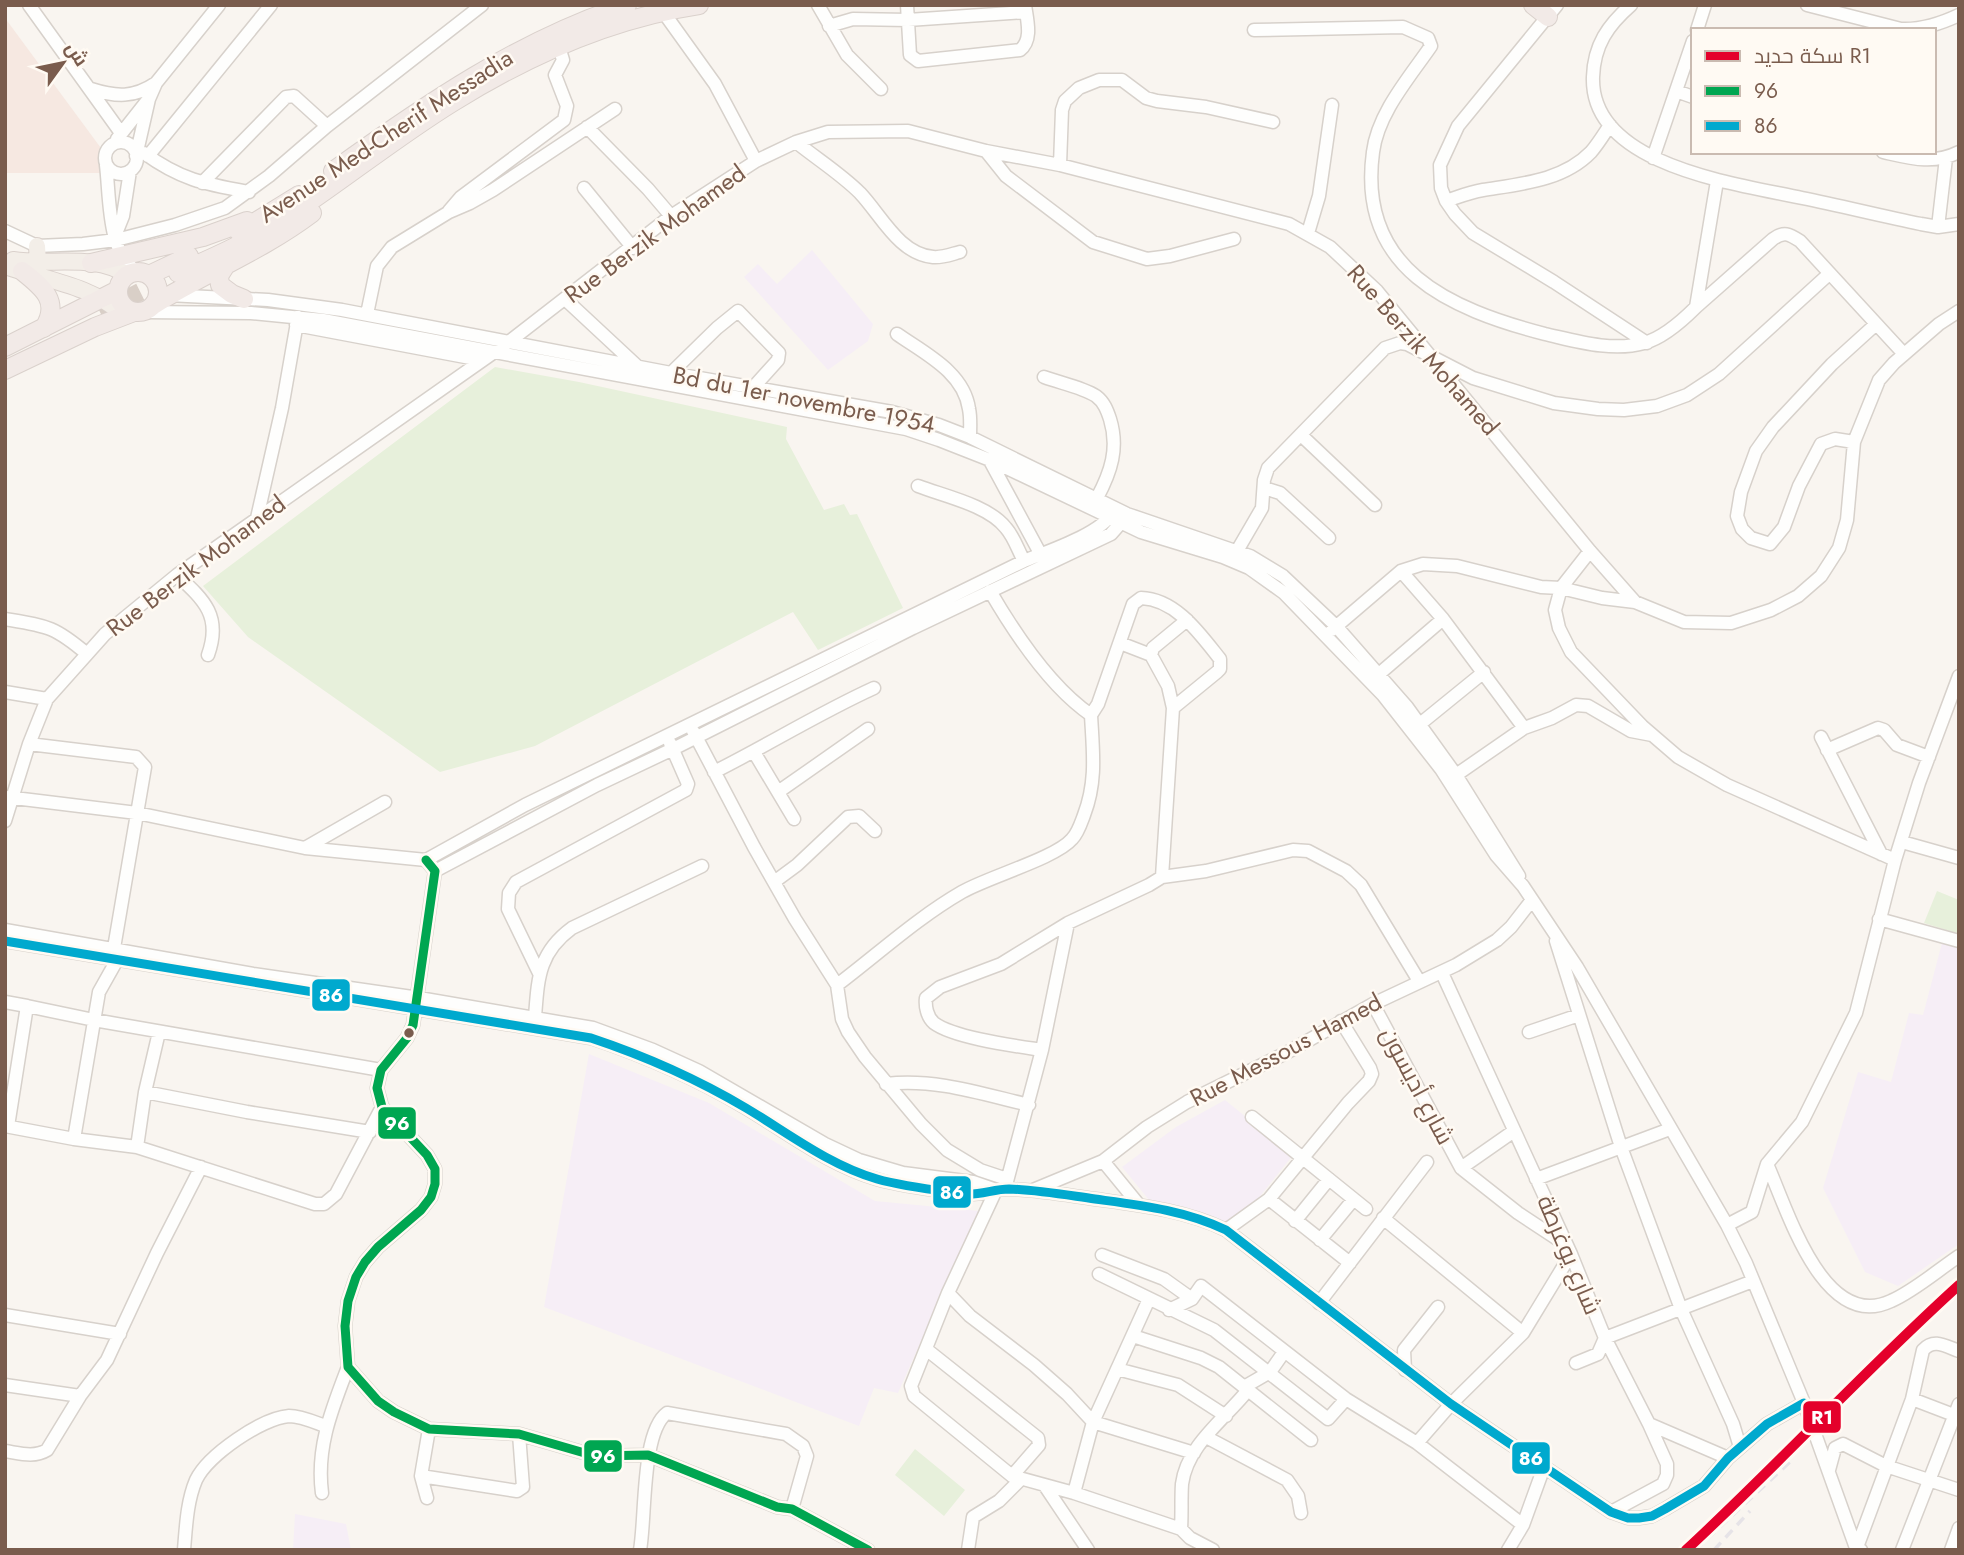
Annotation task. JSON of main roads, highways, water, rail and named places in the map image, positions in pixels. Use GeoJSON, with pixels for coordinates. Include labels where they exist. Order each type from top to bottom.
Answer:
{"type":"FeatureCollection","features":[{"type":"Feature","properties":{"kind":"highway","name":"Avenue Med-Cherif Messadia"},"geometry":{"type":"LineString","coordinates":[[6,349],[122,287],[232,236],[299,195],[422,107],[518,50],[567,27],[627,5]]}},
{"type":"Feature","properties":{"kind":"highway"},"geometry":{"type":"LineString","coordinates":[[178,273],[224,253],[276,224],[450,103],[487,81],[559,47],[615,25],[699,5]]}},
{"type":"Feature","properties":{"kind":"highway"},"geometry":{"type":"LineString","coordinates":[[1533,5],[1552,11]]}},
{"type":"Feature","properties":{"kind":"highway"},"geometry":{"type":"LineString","coordinates":[[5,370],[147,305],[291,229],[330,200],[374,158]]}},
{"type":"Feature","properties":{"kind":"highway"},"geometry":{"type":"LineString","coordinates":[[91,262],[117,244],[214,233],[273,210]]}},
{"type":"Feature","properties":{"kind":"highway"},"geometry":{"type":"LineString","coordinates":[[226,265],[219,276],[220,285],[232,295],[244,299]]}},
{"type":"Feature","properties":{"kind":"highway"},"geometry":{"type":"LineString","coordinates":[[13,269],[37,283],[48,296],[51,312],[44,328]]}},
{"type":"Feature","properties":{"kind":"highway"},"geometry":{"type":"LineString","coordinates":[[6,349],[122,287],[154,280],[147,305]]}},
{"type":"Feature","properties":{"kind":"highway"},"geometry":{"type":"LineString","coordinates":[[122,287],[122,304],[147,305]]}},
{"type":"Feature","properties":{"kind":"main road"},"geometry":{"type":"LineString","coordinates":[[37,246],[38,263]]}},
{"type":"Feature","properties":{"kind":"main road"},"geometry":{"type":"LineString","coordinates":[[5,257],[38,263],[91,262],[109,265],[122,287]]}},
{"type":"Feature","properties":{"kind":"main road"},"geometry":{"type":"LineString","coordinates":[[13,269],[59,280],[122,287]]}},
{"type":"Feature","properties":{"kind":"tunnel"},"geometry":{"type":"LineString","coordinates":[[100,312],[178,273]]}},
{"type":"Feature","properties":{"kind":"railway"},"geometry":{"type":"LineString","coordinates":[[1783,1456],[1959,1285]]}},
{"type":"Feature","properties":{"kind":"railway"},"geometry":{"type":"LineString","coordinates":[[1695,1550],[1790,1462]]}},
{"type":"Feature","properties":{"kind":"railway"},"geometry":{"type":"LineString","coordinates":[[1714,1550],[1750,1511]]}},
{"type":"Feature","properties":{"kind":"rail line","name":"R1"},"geometry":{"type":"LineString","coordinates":[[1686,1550],[1959,1285]]}}]}
